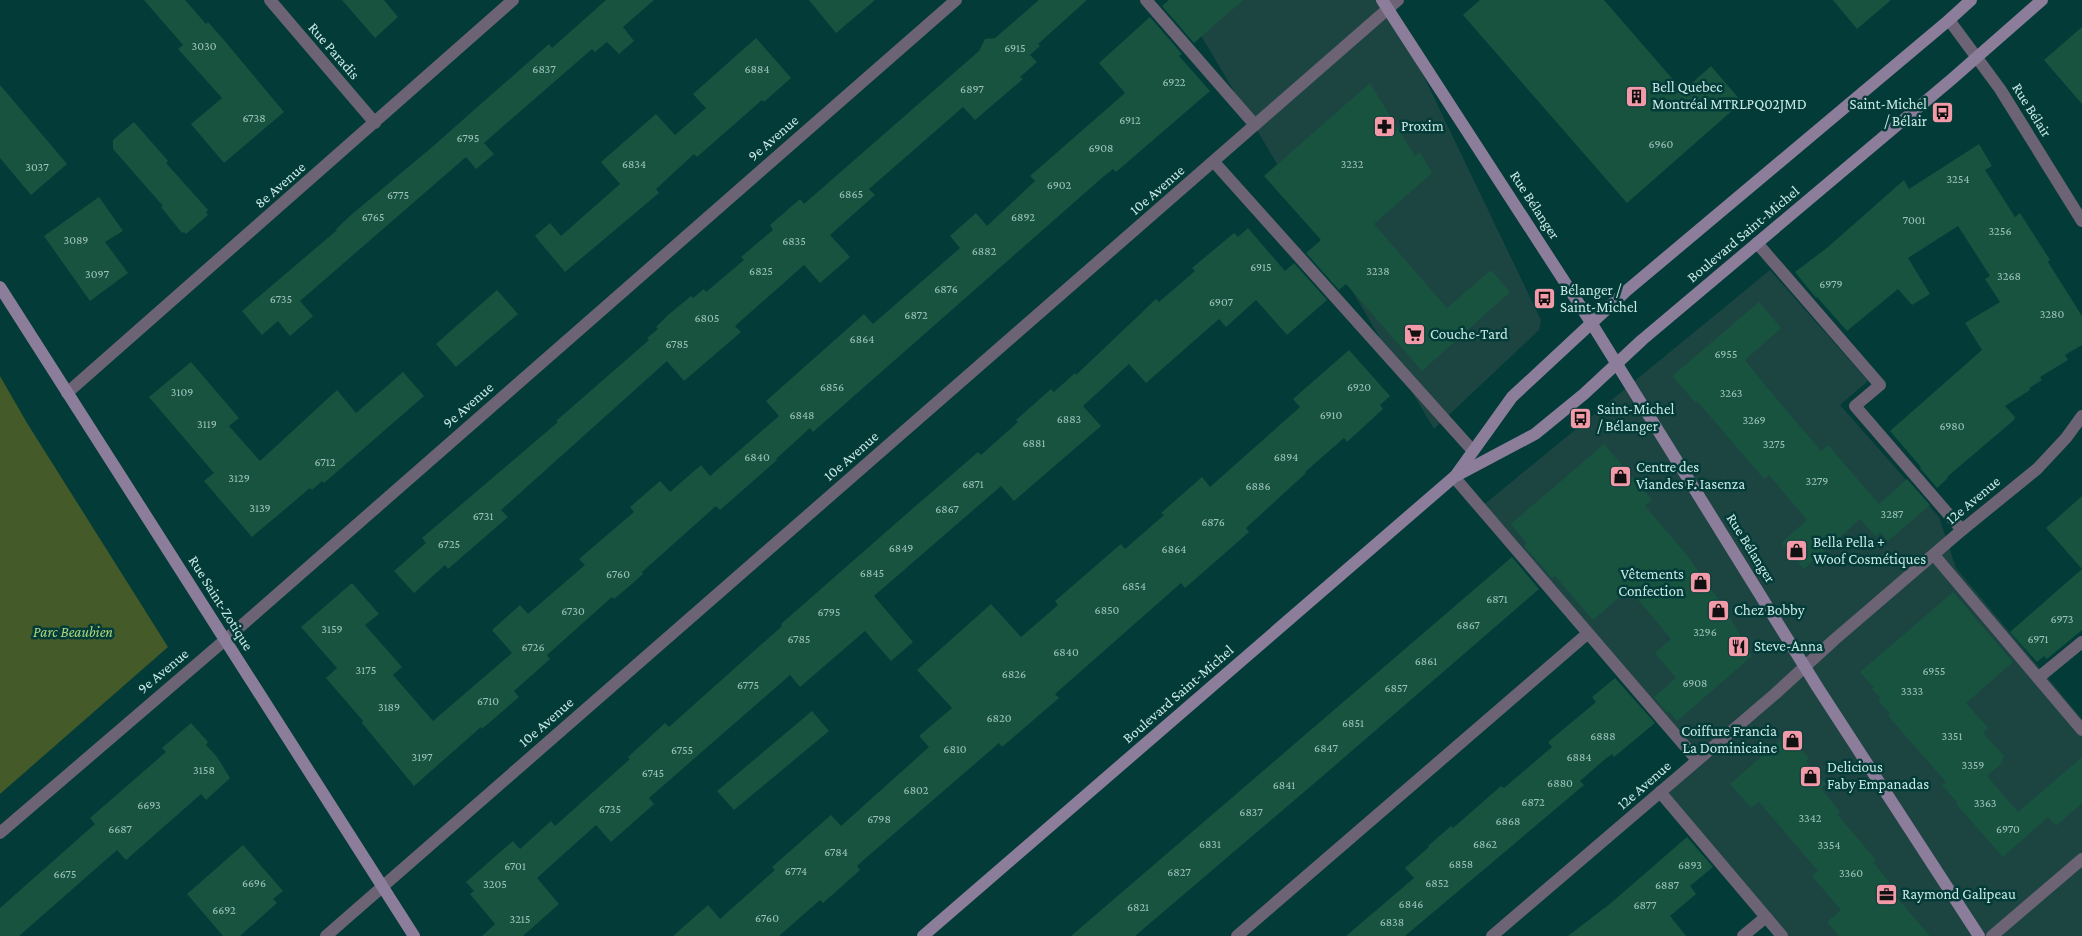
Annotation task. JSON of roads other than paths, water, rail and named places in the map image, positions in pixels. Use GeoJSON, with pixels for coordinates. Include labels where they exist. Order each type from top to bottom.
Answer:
{"type":"FeatureCollection","features":[{"type":"Feature","properties":{"kind":"main road","name":"Boulevard Saint-Michel"},"geometry":{"type":"LineString","coordinates":[[1454,477],[1512,397],[1633,286],[1950,20],[1971,0]]}},
{"type":"Feature","properties":{"kind":"main road","name":"Boulevard Saint-Michel"},"geometry":{"type":"LineString","coordinates":[[923,936],[1454,477],[1535,434],[1584,394],[1642,340],[2042,0]]}},
{"type":"Feature","properties":{"kind":"main road","name":"Rue Bélanger"},"geometry":{"type":"LineString","coordinates":[[1385,5],[1617,363],[1805,667],[1979,936]]}},
{"type":"Feature","properties":{"kind":"main road","name":"Rue Saint-Zotique"},"geometry":{"type":"LineString","coordinates":[[0,287],[414,936]]}},
{"type":"Feature","properties":{"kind":"street","name":"Rue Paradis"},"geometry":{"type":"LineString","coordinates":[[270,0],[375,123]]}},
{"type":"Feature","properties":{"kind":"street","name":"8e Avenue"},"geometry":{"type":"LineString","coordinates":[[68,393],[513,0]]}},
{"type":"Feature","properties":{"kind":"street","name":"9e Avenue"},"geometry":{"type":"LineString","coordinates":[[0,833],[225,640],[956,0]]}},
{"type":"Feature","properties":{"kind":"street"},"geometry":{"type":"LineString","coordinates":[[1146,0],[1255,126]]}},
{"type":"Feature","properties":{"kind":"street","name":"10e Avenue"},"geometry":{"type":"LineString","coordinates":[[326,936],[1255,126],[1385,5],[1398,0]]}},
{"type":"Feature","properties":{"kind":"street","name":"Rue Bélair"},"geometry":{"type":"LineString","coordinates":[[1950,20],[2000,89],[2082,221]]}},
{"type":"Feature","properties":{"kind":"street"},"geometry":{"type":"LineString","coordinates":[[1214,162],[1473,450]]}},
{"type":"Feature","properties":{"kind":"street"},"geometry":{"type":"LineString","coordinates":[[1757,243],[1880,385],[1855,406],[1962,530]]}},
{"type":"Feature","properties":{"kind":"street","name":"12e Avenue"},"geometry":{"type":"LineString","coordinates":[[1492,936],[1962,530],[2046,460],[2066,438],[2082,416]]}},
{"type":"Feature","properties":{"kind":"street"},"geometry":{"type":"LineString","coordinates":[[1454,477],[1697,760]]}},
{"type":"Feature","properties":{"kind":"street"},"geometry":{"type":"LineString","coordinates":[[1934,555],[2082,730]]}},
{"type":"Feature","properties":{"kind":"street"},"geometry":{"type":"LineString","coordinates":[[1237,936],[1587,634]]}},
{"type":"Feature","properties":{"kind":"street"},"geometry":{"type":"LineString","coordinates":[[2038,678],[2082,642]]}},
{"type":"Feature","properties":{"kind":"street"},"geometry":{"type":"LineString","coordinates":[[1660,792],[1782,936]]}},
{"type":"Feature","properties":{"kind":"street"},"geometry":{"type":"LineString","coordinates":[[1992,936],[2082,859]]}},
{"type":"Feature","properties":{"kind":"street"},"geometry":{"type":"LineString","coordinates":[[1743,936],[1766,916]]}},
{"type":"Feature","properties":{"kind":"place","name":"Bell Quebec Montréal MTRLPQ02JMD"},"geometry":{"type":"Point","coordinates":[1636,96]}},
{"type":"Feature","properties":{"kind":"place","name":"Saint-Michel / Bélair"},"geometry":{"type":"Point","coordinates":[1943,113]}},
{"type":"Feature","properties":{"kind":"place","name":"Proxim"},"geometry":{"type":"Point","coordinates":[1385,126]}},
{"type":"Feature","properties":{"kind":"place","name":"Bélanger / Saint-Michel"},"geometry":{"type":"Point","coordinates":[1544,299]}},
{"type":"Feature","properties":{"kind":"place","name":"Couche-Tard"},"geometry":{"type":"Point","coordinates":[1414,334]}},
{"type":"Feature","properties":{"kind":"place","name":"Saint-Michel / Bélanger"},"geometry":{"type":"Point","coordinates":[1581,418]}},
{"type":"Feature","properties":{"kind":"place","name":"Centre des Viandes F. Iasenza"},"geometry":{"type":"Point","coordinates":[1620,476]}},
{"type":"Feature","properties":{"kind":"place","name":"Bella Pella + Woof Cosmétiques"},"geometry":{"type":"Point","coordinates":[1797,551]}},
{"type":"Feature","properties":{"kind":"place","name":"Vêtements Confection"},"geometry":{"type":"Point","coordinates":[1700,583]}},
{"type":"Feature","properties":{"kind":"place","name":"Chez Bobby"},"geometry":{"type":"Point","coordinates":[1718,610]}},
{"type":"Feature","properties":{"kind":"place","name":"Steve-Anna"},"geometry":{"type":"Point","coordinates":[1738,646]}},
{"type":"Feature","properties":{"kind":"place","name":"Coiffure Francia La Dominicaine"},"geometry":{"type":"Point","coordinates":[1793,740]}},
{"type":"Feature","properties":{"kind":"place","name":"Delicious Faby Empanadas"},"geometry":{"type":"Point","coordinates":[1811,776]}},
{"type":"Feature","properties":{"kind":"place","name":"Raymond Galipeau"},"geometry":{"type":"Point","coordinates":[1886,894]}},
{"type":"Feature","properties":{"kind":"park label","name":"Parc Beaubien"},"geometry":{"type":"Point","coordinates":[73,632]}}]}
